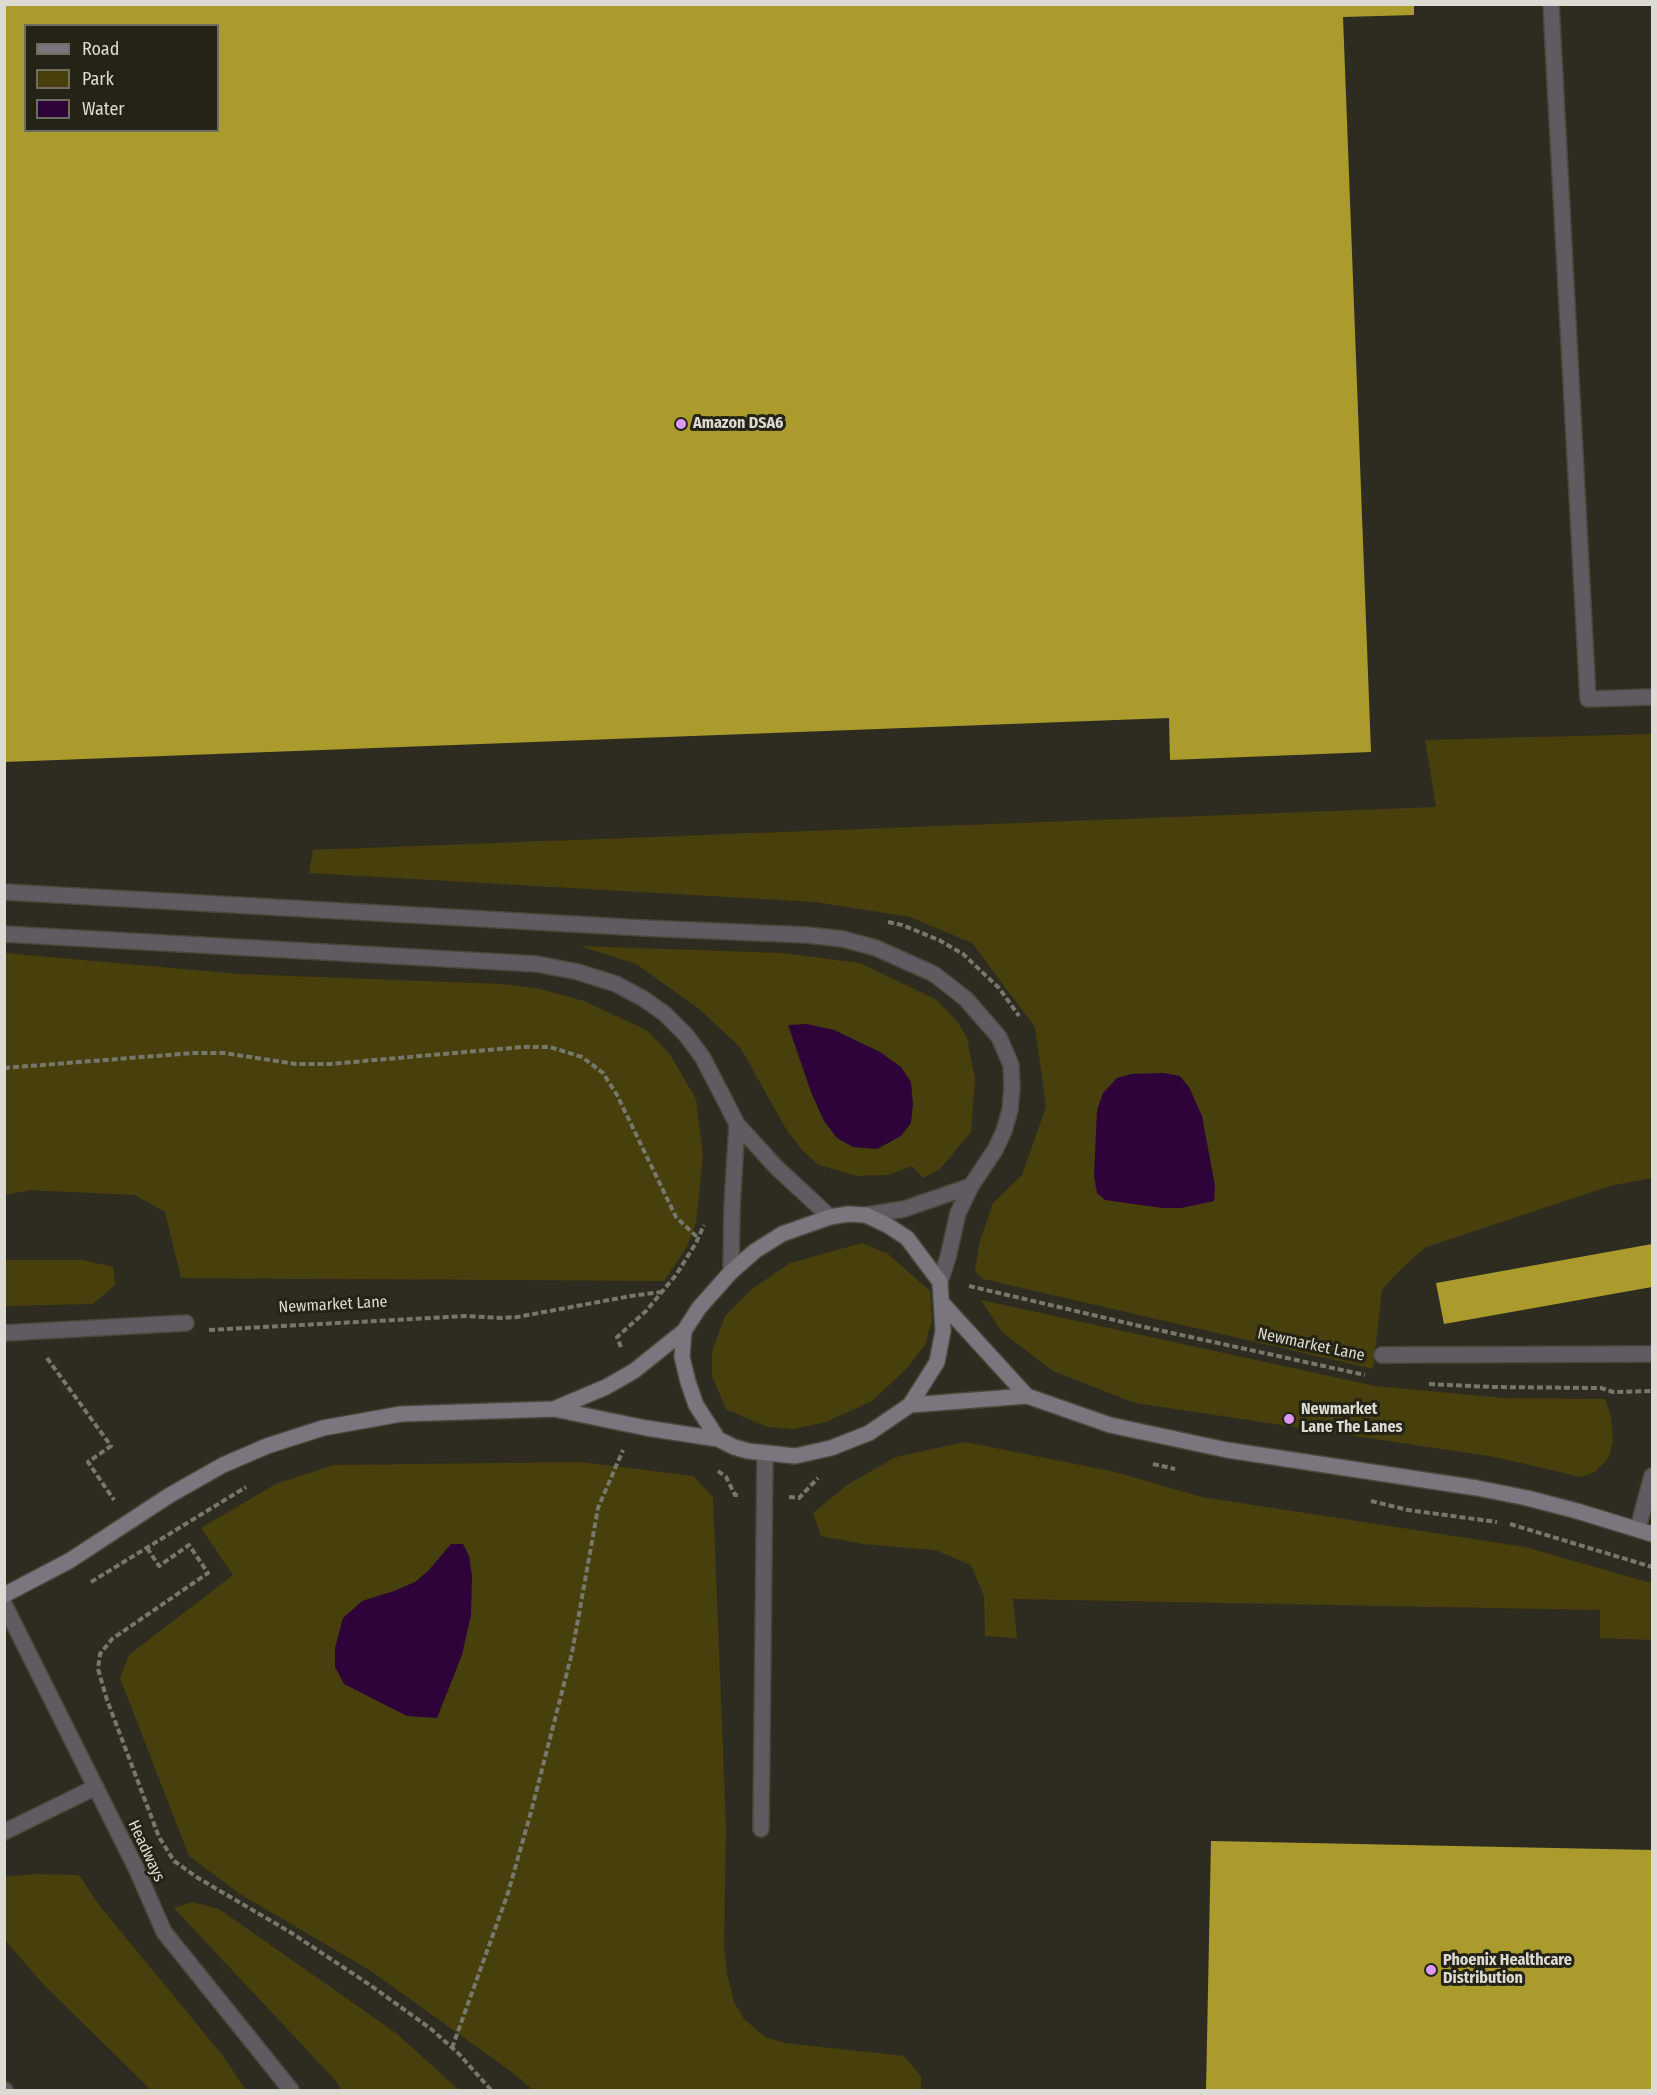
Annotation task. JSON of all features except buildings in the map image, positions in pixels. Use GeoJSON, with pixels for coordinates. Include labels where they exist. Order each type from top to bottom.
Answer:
{"type":"FeatureCollection","features":[{"type":"Feature","properties":{"kind":"main road"},"geometry":{"type":"LineString","coordinates":[[4,1595],[69,1561],[170,1495],[214,1470],[267,1446],[323,1428],[372,1417],[430,1412],[554,1409],[646,1428],[718,1439],[734,1447],[765,1454],[795,1456],[831,1448],[869,1433],[910,1405],[937,1362],[943,1331],[940,1282],[907,1238],[887,1225],[866,1215],[848,1214],[830,1217],[783,1233],[755,1251],[731,1272],[699,1308],[684,1331],[634,1371],[606,1387],[554,1409]]}},
{"type":"Feature","properties":{"kind":"main road"},"geometry":{"type":"LineString","coordinates":[[943,1304],[1027,1395]]}},
{"type":"Feature","properties":{"kind":"main road"},"geometry":{"type":"LineString","coordinates":[[684,1331],[682,1357],[687,1382],[696,1405],[718,1439]]}},
{"type":"Feature","properties":{"kind":"main road"},"geometry":{"type":"LineString","coordinates":[[910,1405],[1027,1395],[1110,1425],[1227,1450],[1477,1488],[1527,1498],[1653,1534]]}},
{"type":"Feature","properties":{"kind":"street"},"geometry":{"type":"LineString","coordinates":[[1551,4],[1588,699],[1653,697]]}},
{"type":"Feature","properties":{"kind":"street"},"geometry":{"type":"LineString","coordinates":[[4,892],[807,935],[843,939],[876,948],[934,974],[966,999],[999,1037],[1011,1065],[1011,1099],[1004,1131],[995,1150],[971,1186],[958,1214],[940,1282]]}},
{"type":"Feature","properties":{"kind":"street"},"geometry":{"type":"LineString","coordinates":[[4,934],[537,964],[578,972],[616,984],[644,999],[665,1014],[686,1035],[703,1058],[737,1124],[776,1167],[830,1217]]}},
{"type":"Feature","properties":{"kind":"street"},"geometry":{"type":"LineString","coordinates":[[731,1272],[737,1124]]}},
{"type":"Feature","properties":{"kind":"street"},"geometry":{"type":"LineString","coordinates":[[866,1215],[904,1209],[971,1186]]}},
{"type":"Feature","properties":{"kind":"street"},"geometry":{"type":"LineString","coordinates":[[4,1333],[186,1323]]}},
{"type":"Feature","properties":{"kind":"street","name":"Newmarket Lane"},"geometry":{"type":"LineString","coordinates":[[1382,1355],[1653,1354]]}},
{"type":"Feature","properties":{"kind":"street"},"geometry":{"type":"LineString","coordinates":[[761,1829],[765,1454]]}},
{"type":"Feature","properties":{"kind":"street"},"geometry":{"type":"LineString","coordinates":[[1638,1528],[1653,1476]]}},
{"type":"Feature","properties":{"kind":"street","name":"Headways"},"geometry":{"type":"LineString","coordinates":[[4,1604],[136,1868],[164,1932],[291,2091]]}},
{"type":"Feature","properties":{"kind":"street"},"geometry":{"type":"LineString","coordinates":[[4,1832],[96,1787]]}},
{"type":"Feature","properties":{"kind":"path"},"geometry":{"type":"LineString","coordinates":[[4,1068],[194,1053],[224,1053],[296,1064],[330,1064],[522,1047],[550,1047],[582,1057],[603,1073],[617,1095],[676,1217],[698,1238],[676,1275],[634,1323],[617,1337]]}},
{"type":"Feature","properties":{"kind":"path"},"geometry":{"type":"LineString","coordinates":[[966,1277],[971,1295]]}},
{"type":"Feature","properties":{"kind":"path","name":"Newmarket Lane"},"geometry":{"type":"LineString","coordinates":[[969,1286],[1370,1376]]}},
{"type":"Feature","properties":{"kind":"path","name":"Newmarket Lane"},"geometry":{"type":"LineString","coordinates":[[186,1323],[205,1330],[467,1316],[502,1318],[662,1292]]}},
{"type":"Feature","properties":{"kind":"path"},"geometry":{"type":"LineString","coordinates":[[28,1331],[111,1446],[88,1462],[112,1498]]}},
{"type":"Feature","properties":{"kind":"path"},"geometry":{"type":"LineString","coordinates":[[1422,1383],[1492,1387],[1601,1388],[1613,1392],[1653,1391]]}},
{"type":"Feature","properties":{"kind":"path"},"geometry":{"type":"LineString","coordinates":[[452,2048],[508,1893],[572,1653],[598,1508],[626,1443]]}},
{"type":"Feature","properties":{"kind":"path"},"geometry":{"type":"LineString","coordinates":[[1144,1462],[1176,1469]]}},
{"type":"Feature","properties":{"kind":"path"},"geometry":{"type":"LineString","coordinates":[[713,1466],[726,1477],[735,1495],[799,1498],[822,1474]]}},
{"type":"Feature","properties":{"kind":"path"},"geometry":{"type":"LineString","coordinates":[[83,1587],[250,1484]]}},
{"type":"Feature","properties":{"kind":"path"},"geometry":{"type":"LineString","coordinates":[[1361,1498],[1408,1510],[1502,1522],[1653,1567]]}},
{"type":"Feature","properties":{"kind":"path"},"geometry":{"type":"LineString","coordinates":[[146,1548],[159,1566],[189,1545],[207,1573],[112,1639],[98,1659],[100,1678],[107,1700],[159,1837],[174,1861],[198,1878],[290,1932],[431,2029],[452,2048],[491,2091]]}},
{"type":"Feature","properties":{"kind":"green space"},"geometry":{"type":"Polygon","coordinates":[[[1652,734],[1652,1178],[1610,1186],[1426,1247],[1382,1290],[1373,1369],[983,1279],[975,1271],[979,1244],[993,1203],[1022,1175],[1046,1107],[1035,1027],[972,943],[910,917],[815,902],[309,873],[313,850],[1436,807],[1425,740],[1652,734]]]}},
{"type":"Feature","properties":{"kind":"green space"},"geometry":{"type":"Polygon","coordinates":[[[580,946],[782,953],[860,963],[935,999],[957,1021],[967,1038],[975,1079],[971,1132],[940,1169],[923,1178],[912,1166],[888,1175],[857,1176],[819,1165],[802,1150],[785,1127],[740,1047],[698,1008],[636,964],[580,946]]]}},
{"type":"Feature","properties":{"kind":"green space"},"geometry":{"type":"Polygon","coordinates":[[[5,953],[239,974],[503,984],[540,989],[584,1001],[646,1030],[669,1053],[696,1099],[703,1156],[696,1223],[686,1248],[664,1281],[181,1278],[165,1212],[135,1195],[30,1190],[5,1195],[5,953]]]}},
{"type":"Feature","properties":{"kind":"green space"},"geometry":{"type":"Polygon","coordinates":[[[862,1243],[888,1254],[930,1291],[932,1320],[925,1345],[905,1370],[872,1401],[826,1422],[794,1429],[767,1427],[726,1409],[712,1376],[712,1352],[725,1316],[752,1289],[790,1263],[862,1243]]]}},
{"type":"Feature","properties":{"kind":"green space"},"geometry":{"type":"Polygon","coordinates":[[[5,1260],[83,1260],[113,1267],[115,1285],[93,1304],[5,1306],[5,1260]]]}},
{"type":"Feature","properties":{"kind":"green space"},"geometry":{"type":"Polygon","coordinates":[[[981,1300],[1375,1386],[1503,1398],[1605,1399],[1611,1416],[1613,1441],[1609,1457],[1595,1472],[1581,1477],[1495,1457],[1135,1403],[1053,1371],[1002,1332],[981,1300]]]}},
{"type":"Feature","properties":{"kind":"green space"},"geometry":{"type":"Polygon","coordinates":[[[965,1442],[1115,1472],[1202,1497],[1525,1547],[1651,1583],[1652,1640],[1600,1638],[1600,1610],[1013,1599],[1017,1638],[985,1636],[984,1596],[971,1565],[935,1550],[863,1544],[821,1536],[813,1513],[847,1485],[896,1457],[965,1442]]]}},
{"type":"Feature","properties":{"kind":"green space"},"geometry":{"type":"Polygon","coordinates":[[[581,1462],[693,1476],[713,1497],[726,1829],[724,1946],[727,1974],[734,2002],[744,2019],[765,2037],[785,2043],[904,2056],[921,2076],[921,2090],[533,2090],[513,2073],[371,1971],[240,1894],[189,1856],[120,1678],[129,1655],[233,1575],[201,1528],[276,1484],[334,1465],[581,1462]]]}},
{"type":"Feature","properties":{"kind":"green space"},"geometry":{"type":"Polygon","coordinates":[[[35,1874],[79,1875],[99,1905],[223,2056],[246,2090],[151,2090],[44,1985],[5,1940],[5,1877],[35,1874]]]}},
{"type":"Feature","properties":{"kind":"green space"},"geometry":{"type":"Polygon","coordinates":[[[192,1902],[219,1909],[396,2033],[459,2090],[341,2090],[336,2081],[174,1908],[192,1902]]]}},
{"type":"Feature","properties":{"kind":"water"},"geometry":{"type":"Polygon","coordinates":[[[807,1024],[834,1030],[880,1052],[901,1067],[911,1082],[913,1104],[911,1123],[901,1136],[877,1149],[853,1147],[837,1138],[824,1121],[811,1092],[788,1025],[807,1024]]]}},
{"type":"Feature","properties":{"kind":"water"},"geometry":{"type":"Polygon","coordinates":[[[1163,1073],[1180,1076],[1189,1087],[1202,1116],[1215,1186],[1214,1201],[1181,1208],[1162,1208],[1105,1200],[1097,1193],[1094,1176],[1097,1110],[1103,1093],[1117,1078],[1131,1074],[1163,1073]]]}},
{"type":"Feature","properties":{"kind":"water"},"geometry":{"type":"Polygon","coordinates":[[[451,1544],[463,1544],[469,1556],[472,1576],[471,1615],[462,1655],[437,1718],[407,1716],[344,1684],[335,1667],[335,1648],[343,1618],[362,1601],[415,1582],[428,1571],[451,1544]]]}},
{"type":"Feature","properties":{"kind":"place","name":"Amazon DSA6"},"geometry":{"type":"Point","coordinates":[681,424]}},
{"type":"Feature","properties":{"kind":"place","name":"Newmarket Lane The Lanes"},"geometry":{"type":"Point","coordinates":[1289,1419]}},
{"type":"Feature","properties":{"kind":"place","name":"Phoenix Healthcare Distribution"},"geometry":{"type":"Point","coordinates":[1431,1970]}}]}
